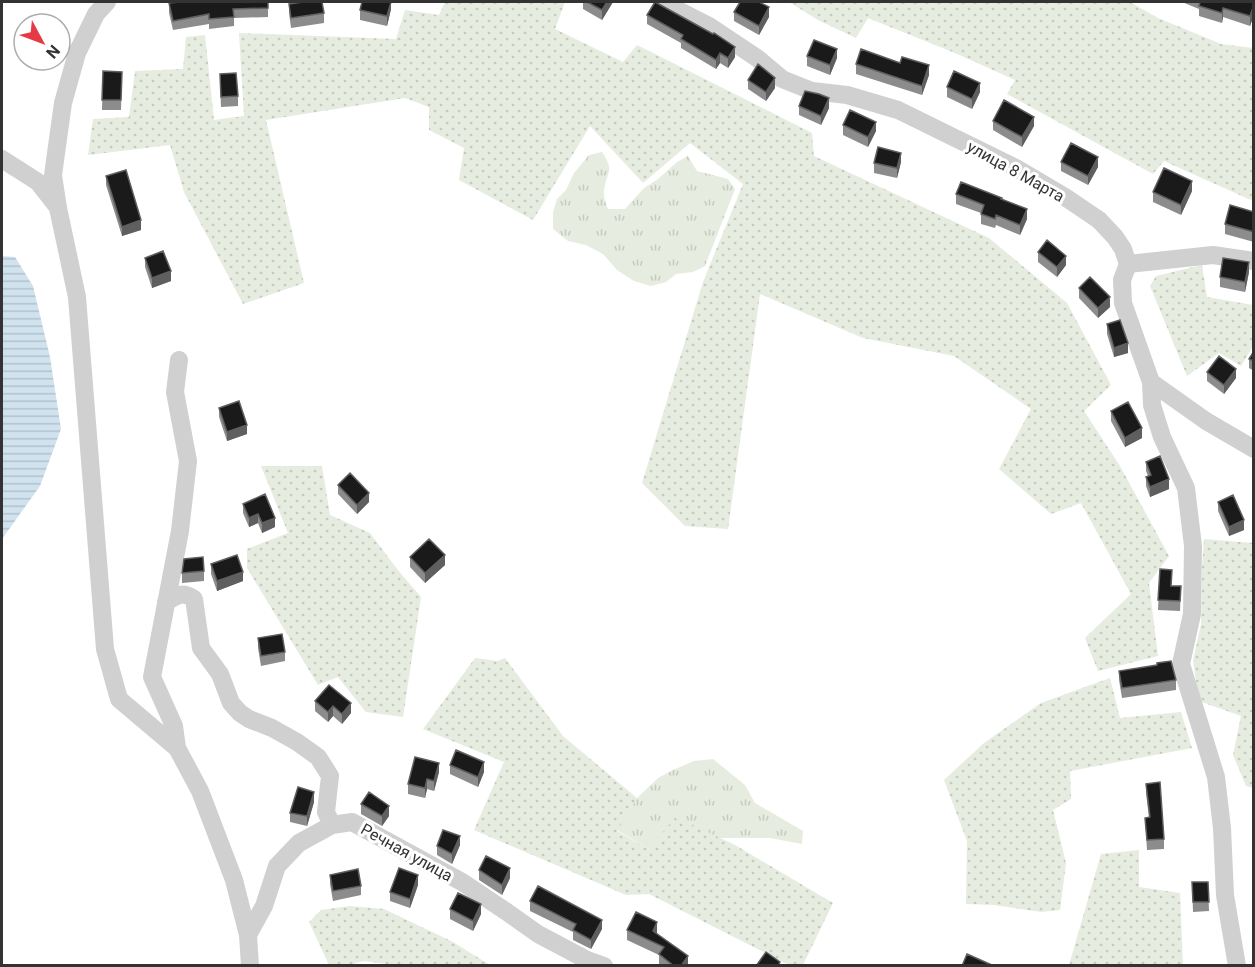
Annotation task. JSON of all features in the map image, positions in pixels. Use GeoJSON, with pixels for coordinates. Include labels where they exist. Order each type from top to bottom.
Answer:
{"type":"FeatureCollection","features":[{"type":"Feature","properties":{"kind":"street"},"geometry":{"type":"LineString","coordinates":[[107,2],[96,14],[77,53],[63,103],[53,175],[77,297],[105,649],[119,699],[177,748]]}},
{"type":"Feature","properties":{"kind":"street","name":"улица 8 Марта"},"geometry":{"type":"LineString","coordinates":[[662,2],[709,26],[757,58],[782,79],[812,91],[847,95],[898,110],[1016,168],[1099,220],[1123,249],[1128,264]]}},
{"type":"Feature","properties":{"kind":"street"},"geometry":{"type":"LineString","coordinates":[[2,159],[38,182],[58,208]]}},
{"type":"Feature","properties":{"kind":"street"},"geometry":{"type":"LineString","coordinates":[[1237,966],[1225,895],[1222,828],[1216,777],[1181,664],[1192,614],[1193,546],[1186,488],[1162,437],[1152,405],[1151,382],[1123,303],[1122,280],[1128,264],[1213,255],[1254,261]]}},
{"type":"Feature","properties":{"kind":"street"},"geometry":{"type":"LineString","coordinates":[[178,360],[175,392],[188,461],[180,531],[153,677],[174,726],[177,748],[200,791],[234,880],[248,935],[250,966]]}},
{"type":"Feature","properties":{"kind":"street"},"geometry":{"type":"LineString","coordinates":[[1151,382],[1206,422],[1254,449]]}},
{"type":"Feature","properties":{"kind":"street"},"geometry":{"type":"LineString","coordinates":[[166,602],[177,595],[188,594],[194,599],[201,648],[220,674],[231,703],[249,719],[272,728],[318,757],[330,776],[326,812],[332,825],[299,843],[277,866],[264,906],[248,935]]}},
{"type":"Feature","properties":{"kind":"street","name":"Речная улица"},"geometry":{"type":"LineString","coordinates":[[332,825],[352,822],[462,882],[538,934],[587,960],[604,966]]}},
{"type":"Feature","properties":{"kind":"green space"},"geometry":{"type":"Polygon","coordinates":[[[445,2],[565,2],[555,29],[623,62],[637,45],[812,133],[814,156],[989,238],[1067,303],[1111,385],[1084,411],[1120,466],[1169,556],[1149,583],[1158,656],[1098,671],[1085,638],[1131,594],[1081,503],[1051,514],[999,469],[1031,409],[954,356],[863,338],[760,294],[728,529],[685,526],[642,483],[703,282],[743,184],[690,143],[643,183],[590,126],[533,220],[459,180],[464,148],[429,130],[429,107],[405,98],[266,120],[304,283],[243,304],[184,192],[170,145],[88,155],[93,119],[129,117],[135,71],[183,69],[186,37],[205,35],[214,120],[244,116],[239,33],[396,39],[405,10],[439,15],[445,2]]]}},
{"type":"Feature","properties":{"kind":"green space"},"geometry":{"type":"Polygon","coordinates":[[[789,2],[1130,2],[1158,18],[1221,44],[1253,48],[1253,201],[1164,161],[1153,174],[1007,94],[1015,80],[955,53],[868,18],[856,38],[818,20],[789,2]]]}},
{"type":"Feature","properties":{"kind":"green space"},"geometry":{"type":"Polygon","coordinates":[[[602,152],[609,168],[604,192],[608,209],[625,209],[644,188],[688,156],[697,171],[728,179],[735,189],[705,266],[693,272],[676,274],[666,282],[651,286],[634,281],[617,270],[603,254],[586,245],[568,241],[553,229],[553,212],[557,199],[566,190],[574,173],[589,155],[602,152]]]}},
{"type":"Feature","properties":{"kind":"green space"},"geometry":{"type":"Polygon","coordinates":[[[1202,265],[1207,297],[1253,305],[1253,346],[1241,366],[1219,353],[1187,376],[1150,286],[1156,276],[1202,265]]]}},
{"type":"Feature","properties":{"kind":"green space"},"geometry":{"type":"Polygon","coordinates":[[[261,466],[322,466],[330,515],[370,533],[421,597],[403,717],[366,712],[338,677],[318,685],[247,568],[247,549],[288,533],[261,466]]]}},
{"type":"Feature","properties":{"kind":"green space"},"geometry":{"type":"Polygon","coordinates":[[[1204,539],[1253,543],[1253,788],[1246,786],[1233,755],[1241,716],[1199,701],[1193,661],[1201,624],[1204,539]]]}},
{"type":"Feature","properties":{"kind":"green space"},"geometry":{"type":"Polygon","coordinates":[[[475,658],[497,661],[505,658],[563,736],[637,798],[617,831],[648,849],[676,817],[735,845],[833,903],[803,965],[789,965],[649,894],[626,895],[474,830],[504,762],[423,729],[475,658]]]}},
{"type":"Feature","properties":{"kind":"green space"},"geometry":{"type":"Polygon","coordinates":[[[1110,678],[1120,718],[1181,712],[1192,748],[1070,771],[1071,799],[1053,810],[1066,863],[1060,910],[1041,912],[994,905],[966,904],[967,841],[944,780],[984,743],[1041,703],[1110,678]]]}},
{"type":"Feature","properties":{"kind":"green space"},"geometry":{"type":"Polygon","coordinates":[[[713,759],[745,785],[755,803],[803,831],[802,844],[770,838],[719,838],[676,818],[648,849],[617,830],[637,798],[658,778],[694,761],[713,759]]]}},
{"type":"Feature","properties":{"kind":"green space"},"geometry":{"type":"Polygon","coordinates":[[[1139,850],[1139,887],[1180,893],[1183,965],[1069,965],[1101,854],[1139,850]]]}},
{"type":"Feature","properties":{"kind":"green space"},"geometry":{"type":"Polygon","coordinates":[[[350,906],[384,909],[453,942],[490,965],[401,966],[364,961],[349,965],[329,965],[309,922],[321,910],[350,906]]]}},
{"type":"Feature","properties":{"kind":"water"},"geometry":{"type":"Polygon","coordinates":[[[2,256],[15,257],[33,286],[50,357],[61,429],[40,486],[2,539],[2,256]]]}},
{"type":"Feature","properties":{"kind":"building"},"geometry":{"type":"Polygon","coordinates":[[[268,2],[268,8],[233,9],[234,17],[209,19],[209,14],[173,21],[169,3],[268,2]]]}},
{"type":"Feature","properties":{"kind":"building"},"geometry":{"type":"Polygon","coordinates":[[[322,2],[324,13],[291,18],[289,4],[322,2]]]}},
{"type":"Feature","properties":{"kind":"building"},"geometry":{"type":"Polygon","coordinates":[[[362,2],[391,2],[387,16],[360,10],[362,2]]]}},
{"type":"Feature","properties":{"kind":"building"},"geometry":{"type":"Polygon","coordinates":[[[587,2],[607,2],[602,10],[587,2]]]}},
{"type":"Feature","properties":{"kind":"building"},"geometry":{"type":"Polygon","coordinates":[[[655,2],[714,33],[735,47],[728,58],[720,53],[716,60],[681,39],[683,35],[647,15],[655,2]]]}},
{"type":"Feature","properties":{"kind":"building"},"geometry":{"type":"Polygon","coordinates":[[[740,2],[759,2],[769,7],[759,26],[734,12],[740,2]]]}},
{"type":"Feature","properties":{"kind":"building"},"geometry":{"type":"Polygon","coordinates":[[[1200,2],[1254,2],[1254,5],[1250,16],[1223,8],[1222,13],[1199,6],[1200,2]]]}},
{"type":"Feature","properties":{"kind":"building"},"geometry":{"type":"Polygon","coordinates":[[[814,40],[837,49],[830,65],[807,56],[814,40]]]}},
{"type":"Feature","properties":{"kind":"building"},"geometry":{"type":"Polygon","coordinates":[[[861,49],[900,63],[902,57],[929,65],[922,86],[856,64],[861,49]]]}},
{"type":"Feature","properties":{"kind":"building"},"geometry":{"type":"Polygon","coordinates":[[[758,64],[775,78],[766,92],[748,80],[758,64]]]}},
{"type":"Feature","properties":{"kind":"building"},"geometry":{"type":"Polygon","coordinates":[[[103,71],[122,72],[121,100],[102,100],[103,71]]]}},
{"type":"Feature","properties":{"kind":"building"},"geometry":{"type":"Polygon","coordinates":[[[954,71],[980,83],[972,99],[947,87],[954,71]]]}},
{"type":"Feature","properties":{"kind":"building"},"geometry":{"type":"Polygon","coordinates":[[[236,73],[238,96],[221,97],[220,74],[236,73]]]}},
{"type":"Feature","properties":{"kind":"building"},"geometry":{"type":"Polygon","coordinates":[[[805,91],[829,98],[821,116],[799,106],[805,91]]]}},
{"type":"Feature","properties":{"kind":"building"},"geometry":{"type":"Polygon","coordinates":[[[1004,100],[1034,117],[1022,137],[993,121],[1004,100]]]}},
{"type":"Feature","properties":{"kind":"building"},"geometry":{"type":"Polygon","coordinates":[[[850,110],[876,122],[868,137],[843,125],[850,110]]]}},
{"type":"Feature","properties":{"kind":"building"},"geometry":{"type":"Polygon","coordinates":[[[1071,143],[1098,157],[1088,176],[1061,162],[1071,143]]]}},
{"type":"Feature","properties":{"kind":"building"},"geometry":{"type":"Polygon","coordinates":[[[878,147],[901,153],[897,168],[874,163],[878,147]]]}},
{"type":"Feature","properties":{"kind":"building"},"geometry":{"type":"Polygon","coordinates":[[[1164,168],[1192,181],[1181,205],[1153,192],[1164,168]]]}},
{"type":"Feature","properties":{"kind":"building"},"geometry":{"type":"Polygon","coordinates":[[[126,170],[141,220],[122,227],[106,176],[126,170]]]}},
{"type":"Feature","properties":{"kind":"building"},"geometry":{"type":"Polygon","coordinates":[[[961,182],[1027,209],[1020,225],[996,215],[995,219],[981,214],[984,205],[956,194],[961,182]]]}},
{"type":"Feature","properties":{"kind":"building"},"geometry":{"type":"Polygon","coordinates":[[[1230,205],[1254,212],[1254,232],[1225,224],[1230,205]]]}},
{"type":"Feature","properties":{"kind":"building"},"geometry":{"type":"Polygon","coordinates":[[[1047,240],[1066,256],[1057,267],[1038,252],[1047,240]]]}},
{"type":"Feature","properties":{"kind":"building"},"geometry":{"type":"Polygon","coordinates":[[[163,251],[171,271],[152,278],[145,258],[163,251]]]}},
{"type":"Feature","properties":{"kind":"building"},"geometry":{"type":"Polygon","coordinates":[[[1223,258],[1249,262],[1245,282],[1220,277],[1223,258]]]}},
{"type":"Feature","properties":{"kind":"building"},"geometry":{"type":"Polygon","coordinates":[[[1090,277],[1110,297],[1098,308],[1079,288],[1090,277]]]}},
{"type":"Feature","properties":{"kind":"building"},"geometry":{"type":"Polygon","coordinates":[[[1120,320],[1128,343],[1114,348],[1107,324],[1120,320]]]}},
{"type":"Feature","properties":{"kind":"building"},"geometry":{"type":"Polygon","coordinates":[[[1254,351],[1254,361],[1249,359],[1254,351]]]}},
{"type":"Feature","properties":{"kind":"building"},"geometry":{"type":"Polygon","coordinates":[[[1219,356],[1236,369],[1224,385],[1207,372],[1219,356]]]}},
{"type":"Feature","properties":{"kind":"building"},"geometry":{"type":"Polygon","coordinates":[[[239,401],[247,425],[227,432],[219,408],[239,401]]]}},
{"type":"Feature","properties":{"kind":"building"},"geometry":{"type":"Polygon","coordinates":[[[1128,402],[1142,428],[1125,438],[1111,411],[1128,402]]]}},
{"type":"Feature","properties":{"kind":"building"},"geometry":{"type":"Polygon","coordinates":[[[1160,456],[1169,479],[1150,487],[1146,477],[1151,475],[1146,462],[1160,456]]]}},
{"type":"Feature","properties":{"kind":"building"},"geometry":{"type":"Polygon","coordinates":[[[350,473],[369,493],[357,505],[338,485],[350,473]]]}},
{"type":"Feature","properties":{"kind":"building"},"geometry":{"type":"Polygon","coordinates":[[[265,494],[275,518],[262,523],[258,514],[249,518],[243,504],[265,494]]]}},
{"type":"Feature","properties":{"kind":"building"},"geometry":{"type":"Polygon","coordinates":[[[1233,495],[1244,520],[1229,527],[1218,502],[1233,495]]]}},
{"type":"Feature","properties":{"kind":"building"},"geometry":{"type":"Polygon","coordinates":[[[429,539],[445,555],[425,573],[410,557],[429,539]]]}},
{"type":"Feature","properties":{"kind":"building"},"geometry":{"type":"Polygon","coordinates":[[[237,555],[243,572],[217,581],[211,564],[237,555]]]}},
{"type":"Feature","properties":{"kind":"building"},"geometry":{"type":"Polygon","coordinates":[[[203,557],[204,571],[182,573],[184,559],[203,557]]]}},
{"type":"Feature","properties":{"kind":"building"},"geometry":{"type":"Polygon","coordinates":[[[1160,569],[1172,570],[1171,586],[1181,586],[1180,601],[1158,600],[1160,569]]]}},
{"type":"Feature","properties":{"kind":"building"},"geometry":{"type":"Polygon","coordinates":[[[282,634],[285,652],[261,656],[258,638],[282,634]]]}},
{"type":"Feature","properties":{"kind":"building"},"geometry":{"type":"Polygon","coordinates":[[[1171,661],[1176,680],[1122,688],[1119,671],[1171,661]]]}},
{"type":"Feature","properties":{"kind":"building"},"geometry":{"type":"Polygon","coordinates":[[[329,685],[351,703],[342,714],[333,706],[328,712],[315,701],[329,685]]]}},
{"type":"Feature","properties":{"kind":"building"},"geometry":{"type":"Polygon","coordinates":[[[456,750],[484,762],[478,777],[450,765],[456,750]]]}},
{"type":"Feature","properties":{"kind":"building"},"geometry":{"type":"Polygon","coordinates":[[[415,757],[439,763],[434,781],[427,779],[425,788],[408,784],[415,757]]]}},
{"type":"Feature","properties":{"kind":"building"},"geometry":{"type":"Polygon","coordinates":[[[1160,782],[1164,839],[1147,840],[1145,818],[1150,817],[1146,784],[1160,782]]]}},
{"type":"Feature","properties":{"kind":"building"},"geometry":{"type":"Polygon","coordinates":[[[298,787],[314,792],[307,816],[290,813],[298,787]]]}},
{"type":"Feature","properties":{"kind":"building"},"geometry":{"type":"Polygon","coordinates":[[[369,792],[389,806],[382,816],[361,804],[369,792]]]}},
{"type":"Feature","properties":{"kind":"building"},"geometry":{"type":"Polygon","coordinates":[[[443,830],[460,836],[452,854],[437,846],[443,830]]]}},
{"type":"Feature","properties":{"kind":"building"},"geometry":{"type":"Polygon","coordinates":[[[486,856],[510,868],[502,885],[479,870],[486,856]]]}},
{"type":"Feature","properties":{"kind":"building"},"geometry":{"type":"Polygon","coordinates":[[[399,868],[418,875],[410,899],[390,892],[399,868]]]}},
{"type":"Feature","properties":{"kind":"building"},"geometry":{"type":"Polygon","coordinates":[[[358,869],[361,886],[333,891],[330,875],[358,869]]]}},
{"type":"Feature","properties":{"kind":"building"},"geometry":{"type":"Polygon","coordinates":[[[1192,882],[1208,882],[1209,902],[1193,902],[1192,882]]]}},
{"type":"Feature","properties":{"kind":"building"},"geometry":{"type":"Polygon","coordinates":[[[538,886],[602,920],[591,940],[573,930],[576,924],[530,901],[538,886]]]}},
{"type":"Feature","properties":{"kind":"building"},"geometry":{"type":"Polygon","coordinates":[[[458,893],[481,904],[473,921],[450,909],[458,893]]]}},
{"type":"Feature","properties":{"kind":"building"},"geometry":{"type":"Polygon","coordinates":[[[636,912],[657,922],[653,931],[688,956],[681,966],[674,966],[659,954],[664,947],[627,930],[636,912]]]}},
{"type":"Feature","properties":{"kind":"building"},"geometry":{"type":"Polygon","coordinates":[[[766,952],[780,962],[778,966],[756,966],[766,952]]]}},
{"type":"Feature","properties":{"kind":"building"},"geometry":{"type":"Polygon","coordinates":[[[967,954],[994,966],[962,966],[967,954]]]}}]}
